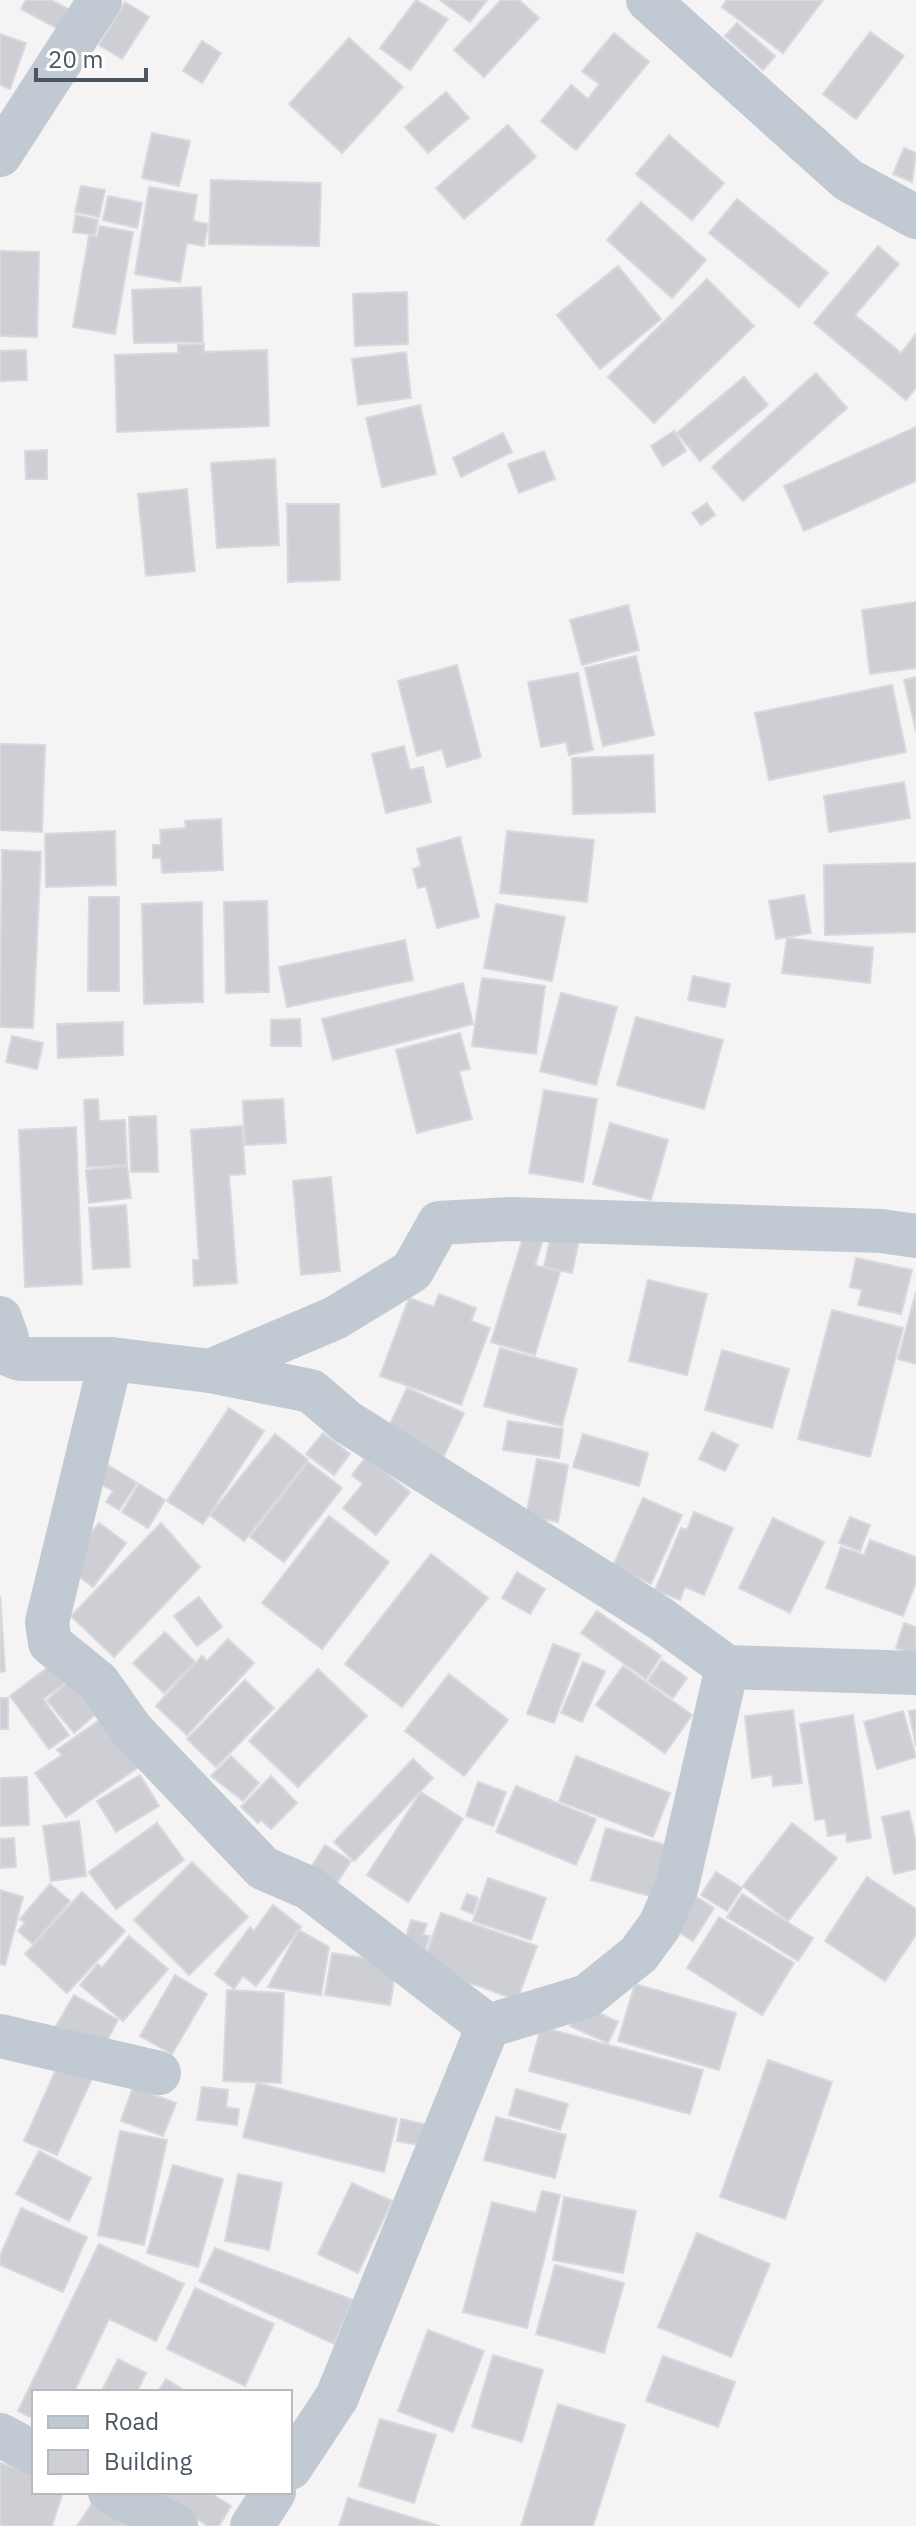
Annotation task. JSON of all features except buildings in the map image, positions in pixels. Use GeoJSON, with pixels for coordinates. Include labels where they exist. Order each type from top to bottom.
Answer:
{"type":"FeatureCollection","features":[{"type":"Feature","properties":{"kind":"street"},"geometry":{"type":"LineString","coordinates":[[0,155],[100,0]]}},
{"type":"Feature","properties":{"kind":"street"},"geometry":{"type":"LineString","coordinates":[[648,0],[848,180],[916,217]]}},
{"type":"Feature","properties":{"kind":"street"},"geometry":{"type":"LineString","coordinates":[[210,1371],[335,1318],[412,1271],[439,1223],[526,1220],[881,1231],[916,1236]]}},
{"type":"Feature","properties":{"kind":"street"},"geometry":{"type":"LineString","coordinates":[[0,1318],[7,1338],[2,1352],[20,1359],[111,1359],[210,1371],[311,1391],[347,1422],[661,1619],[727,1667],[916,1673]]}},
{"type":"Feature","properties":{"kind":"street"},"geometry":{"type":"LineString","coordinates":[[111,1359],[47,1622],[50,1643],[98,1682],[131,1729],[263,1868],[309,1888],[488,2026]]}},
{"type":"Feature","properties":{"kind":"street"},"geometry":{"type":"LineString","coordinates":[[488,2026],[587,1996],[639,1954],[660,1925],[677,1886],[727,1667]]}},
{"type":"Feature","properties":{"kind":"street"},"geometry":{"type":"LineString","coordinates":[[292,2465],[337,2397],[488,2026]]}},
{"type":"Feature","properties":{"kind":"street"},"geometry":{"type":"LineString","coordinates":[[0,2036],[159,2073]]}},
{"type":"Feature","properties":{"kind":"street"},"geometry":{"type":"LineString","coordinates":[[0,2435],[32,2452]]}},
{"type":"Feature","properties":{"kind":"street"},"geometry":{"type":"LineString","coordinates":[[114,2494],[176,2526]]}},
{"type":"Feature","properties":{"kind":"street"},"geometry":{"type":"LineString","coordinates":[[252,2526],[273,2494]]}}]}
